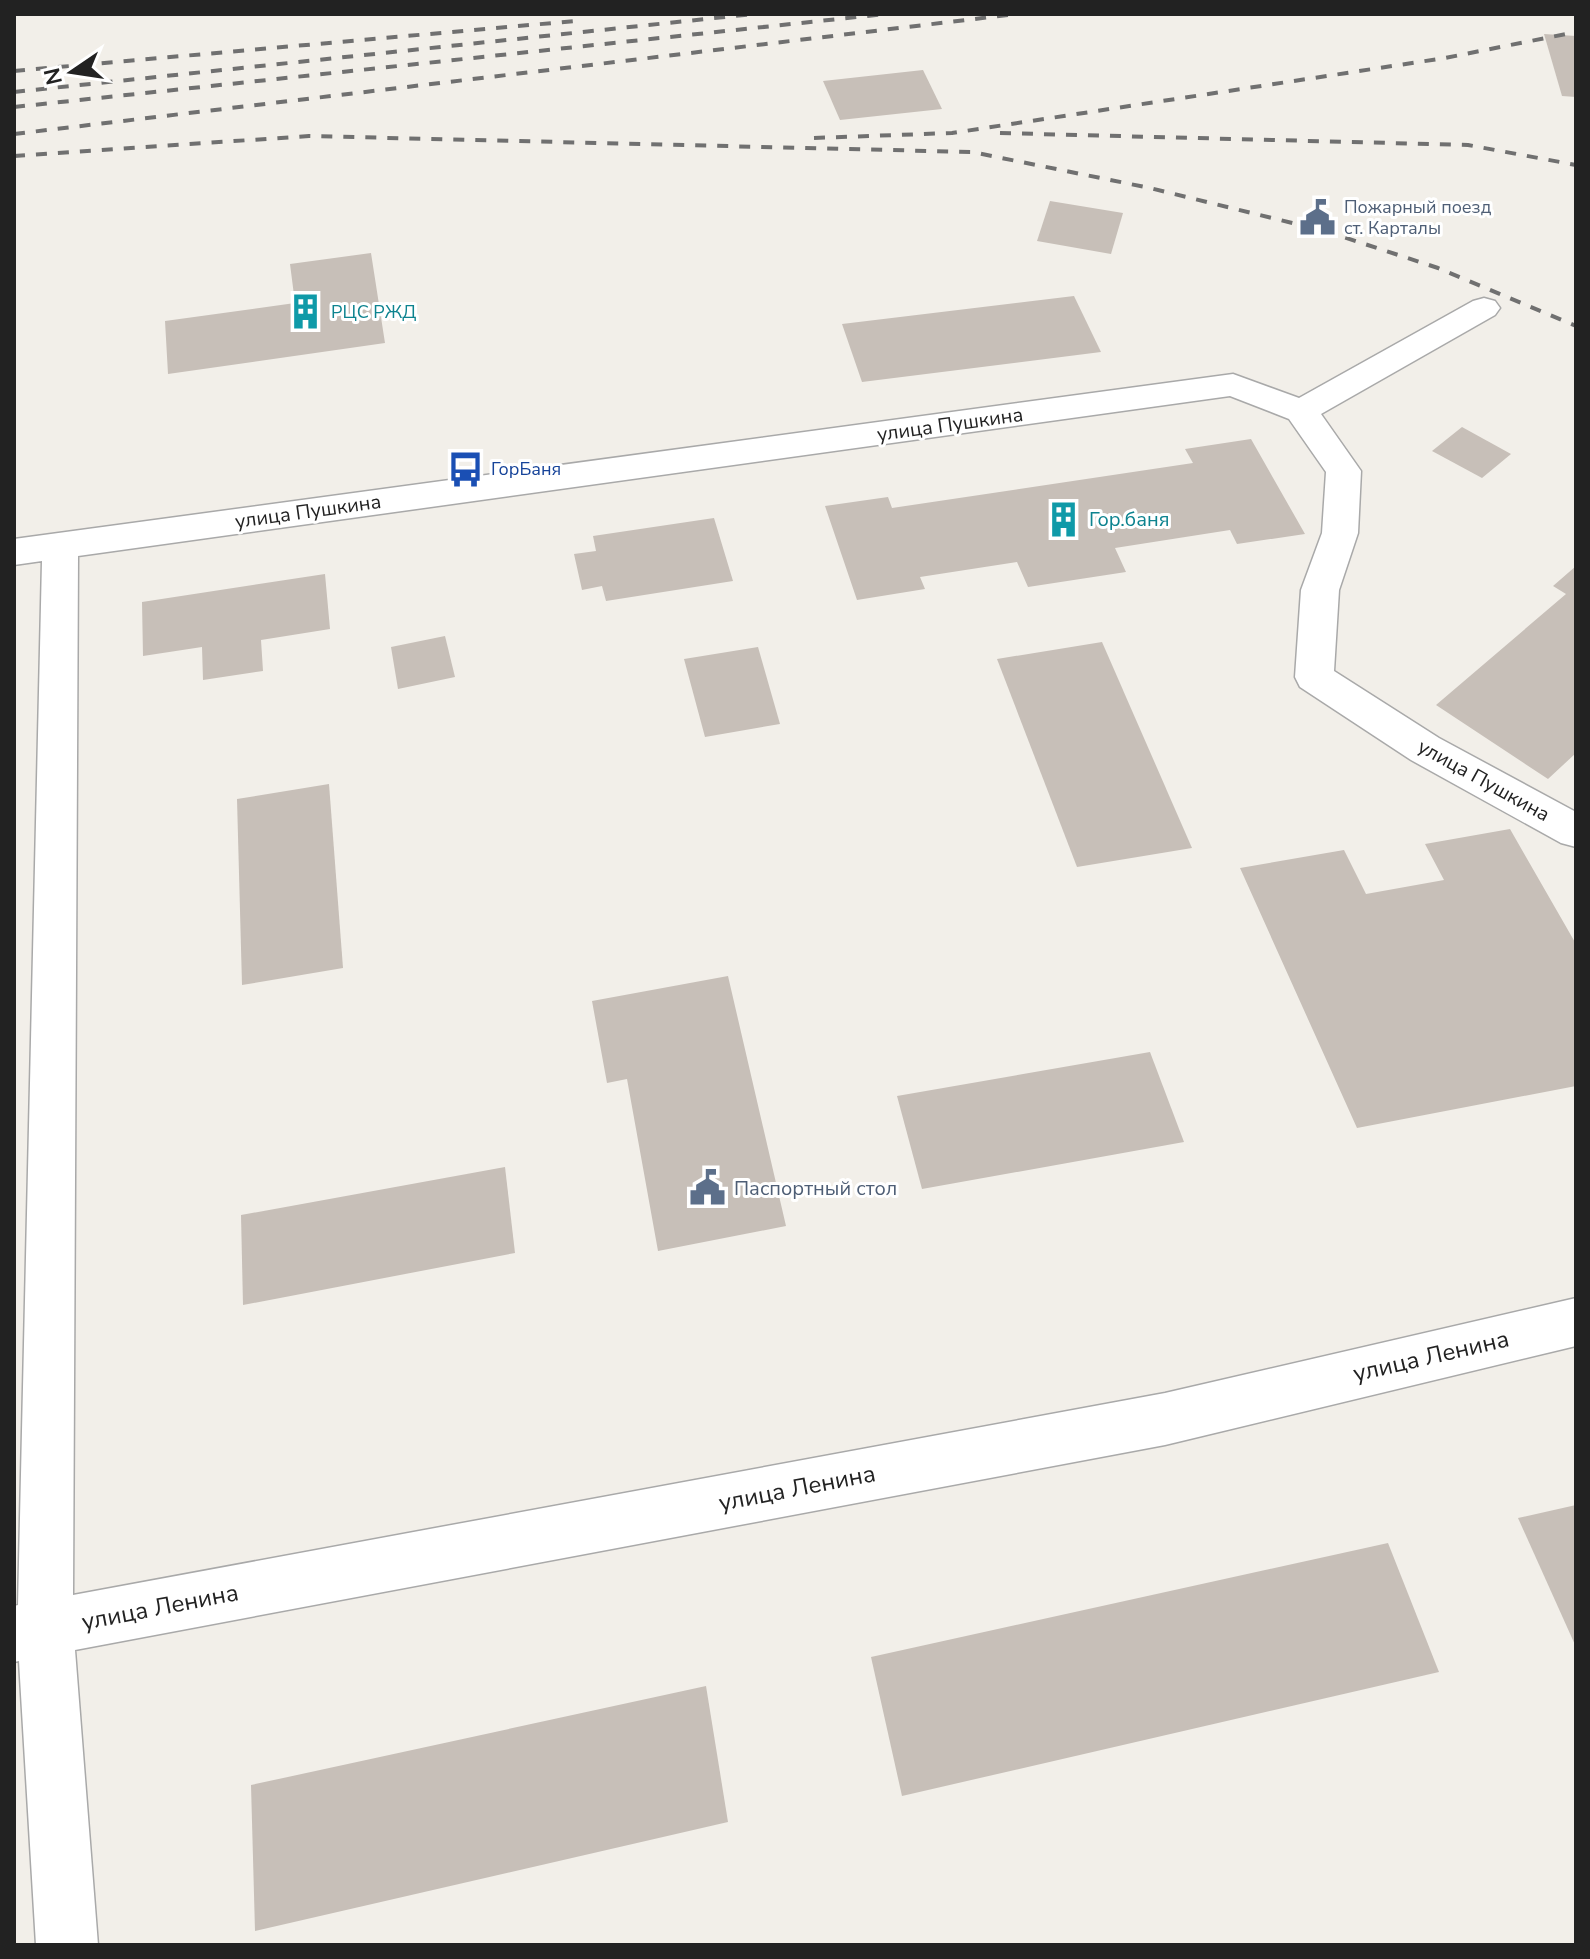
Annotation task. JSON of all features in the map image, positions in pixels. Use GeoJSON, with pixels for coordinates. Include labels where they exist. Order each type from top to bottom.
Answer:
{"type":"FeatureCollection","features":[{"type":"Feature","properties":{"kind":"street"},"geometry":{"type":"LineString","coordinates":[[1301,411],[1484,308]]}},
{"type":"Feature","properties":{"kind":"street","name":"улица Пушкина"},"geometry":{"type":"LineString","coordinates":[[14,552],[1233,385],[1301,411],[1344,471],[1340,533],[1320,590],[1314,677],[1425,749],[1576,831]]}},
{"type":"Feature","properties":{"kind":"street"},"geometry":{"type":"LineString","coordinates":[[60,545],[30,1631],[67,1945]]}},
{"type":"Feature","properties":{"kind":"street","name":"улица Ленина"},"geometry":{"type":"LineString","coordinates":[[30,1631],[1165,1419],[1576,1322]]}},
{"type":"Feature","properties":{"kind":"building"},"geometry":{"type":"Polygon","coordinates":[[[1544,34],[1576,36],[1576,97],[1562,96],[1544,34]]]}},
{"type":"Feature","properties":{"kind":"building"},"geometry":{"type":"Polygon","coordinates":[[[923,70],[942,109],[840,120],[823,81],[923,70]]]}},
{"type":"Feature","properties":{"kind":"building"},"geometry":{"type":"Polygon","coordinates":[[[1050,201],[1123,213],[1111,254],[1037,241],[1050,201]]]}},
{"type":"Feature","properties":{"kind":"building","name":"РЦС РЖД"},"geometry":{"type":"Polygon","coordinates":[[[371,253],[385,343],[168,374],[165,321],[295,303],[290,264],[371,253]]]}},
{"type":"Feature","properties":{"kind":"building"},"geometry":{"type":"Polygon","coordinates":[[[1074,296],[1101,352],[862,382],[842,324],[1074,296]]]}},
{"type":"Feature","properties":{"kind":"building"},"geometry":{"type":"Polygon","coordinates":[[[1462,427],[1511,454],[1482,478],[1432,451],[1462,427]]]}},
{"type":"Feature","properties":{"kind":"building","name":"Гор.баня"},"geometry":{"type":"Polygon","coordinates":[[[1251,439],[1305,534],[1237,544],[1230,530],[1115,548],[1126,572],[1028,587],[1017,562],[920,577],[925,589],[857,600],[825,506],[888,497],[892,508],[1193,463],[1185,449],[1251,439]]]}},
{"type":"Feature","properties":{"kind":"building"},"geometry":{"type":"Polygon","coordinates":[[[714,518],[733,581],[606,601],[602,586],[582,590],[574,554],[596,551],[593,536],[714,518]]]}},
{"type":"Feature","properties":{"kind":"building"},"geometry":{"type":"Polygon","coordinates":[[[1576,566],[1576,753],[1548,779],[1436,705],[1566,594],[1553,586],[1576,566]]]}},
{"type":"Feature","properties":{"kind":"building"},"geometry":{"type":"Polygon","coordinates":[[[325,574],[330,629],[261,640],[263,671],[203,680],[202,647],[143,656],[142,602],[325,574]]]}},
{"type":"Feature","properties":{"kind":"building"},"geometry":{"type":"Polygon","coordinates":[[[445,636],[455,677],[398,689],[391,647],[445,636]]]}},
{"type":"Feature","properties":{"kind":"building"},"geometry":{"type":"Polygon","coordinates":[[[1102,642],[1192,848],[1077,867],[997,659],[1102,642]]]}},
{"type":"Feature","properties":{"kind":"building"},"geometry":{"type":"Polygon","coordinates":[[[758,647],[780,724],[705,737],[684,659],[758,647]]]}},
{"type":"Feature","properties":{"kind":"building"},"geometry":{"type":"Polygon","coordinates":[[[329,784],[343,968],[242,985],[237,799],[329,784]]]}},
{"type":"Feature","properties":{"kind":"building"},"geometry":{"type":"Polygon","coordinates":[[[1510,829],[1576,944],[1576,1086],[1357,1128],[1240,868],[1344,850],[1366,894],[1444,880],[1425,844],[1510,829]]]}},
{"type":"Feature","properties":{"kind":"building"},"geometry":{"type":"Polygon","coordinates":[[[728,976],[786,1226],[658,1251],[627,1079],[607,1083],[592,1001],[728,976]]]}},
{"type":"Feature","properties":{"kind":"building"},"geometry":{"type":"Polygon","coordinates":[[[1150,1052],[1184,1142],[922,1189],[897,1096],[1150,1052]]]}},
{"type":"Feature","properties":{"kind":"building"},"geometry":{"type":"Polygon","coordinates":[[[505,1167],[515,1253],[243,1305],[241,1215],[505,1167]]]}},
{"type":"Feature","properties":{"kind":"building"},"geometry":{"type":"Polygon","coordinates":[[[1576,1505],[1576,1647],[1518,1518],[1576,1505]]]}},
{"type":"Feature","properties":{"kind":"building"},"geometry":{"type":"Polygon","coordinates":[[[1388,1543],[1439,1672],[902,1796],[871,1657],[1388,1543]]]}},
{"type":"Feature","properties":{"kind":"building"},"geometry":{"type":"Polygon","coordinates":[[[706,1686],[728,1822],[255,1931],[251,1785],[706,1686]]]}},
{"type":"Feature","properties":{"kind":"railway"},"geometry":{"type":"LineString","coordinates":[[14,92],[753,14]]}},
{"type":"Feature","properties":{"kind":"railway"},"geometry":{"type":"LineString","coordinates":[[14,107],[885,14]]}},
{"type":"Feature","properties":{"kind":"railway"},"geometry":{"type":"LineString","coordinates":[[14,134],[1016,14]]}},
{"type":"Feature","properties":{"kind":"railway"},"geometry":{"type":"LineString","coordinates":[[14,71],[575,21]]}},
{"type":"Feature","properties":{"kind":"railway"},"geometry":{"type":"LineString","coordinates":[[814,138],[952,133],[1445,58],[1576,32]]}},
{"type":"Feature","properties":{"kind":"railway"},"geometry":{"type":"LineString","coordinates":[[1000,133],[1468,145],[1576,165]]}},
{"type":"Feature","properties":{"kind":"railway"},"geometry":{"type":"LineString","coordinates":[[14,156],[309,136],[972,152],[1150,188],[1325,231],[1438,268],[1576,326]]}},
{"type":"Feature","properties":{"kind":"place","name":"Пожарный поезд ст. Карталы"},"geometry":{"type":"Point","coordinates":[1318,217]}},
{"type":"Feature","properties":{"kind":"place","name":"РЦС РЖД"},"geometry":{"type":"Point","coordinates":[305,312]}},
{"type":"Feature","properties":{"kind":"place","name":"ГорБаня"},"geometry":{"type":"Point","coordinates":[465,469]}},
{"type":"Feature","properties":{"kind":"place","name":"Гор.баня"},"geometry":{"type":"Point","coordinates":[1063,519]}},
{"type":"Feature","properties":{"kind":"place","name":"Паспортный стол"},"geometry":{"type":"Point","coordinates":[708,1188]}}]}
